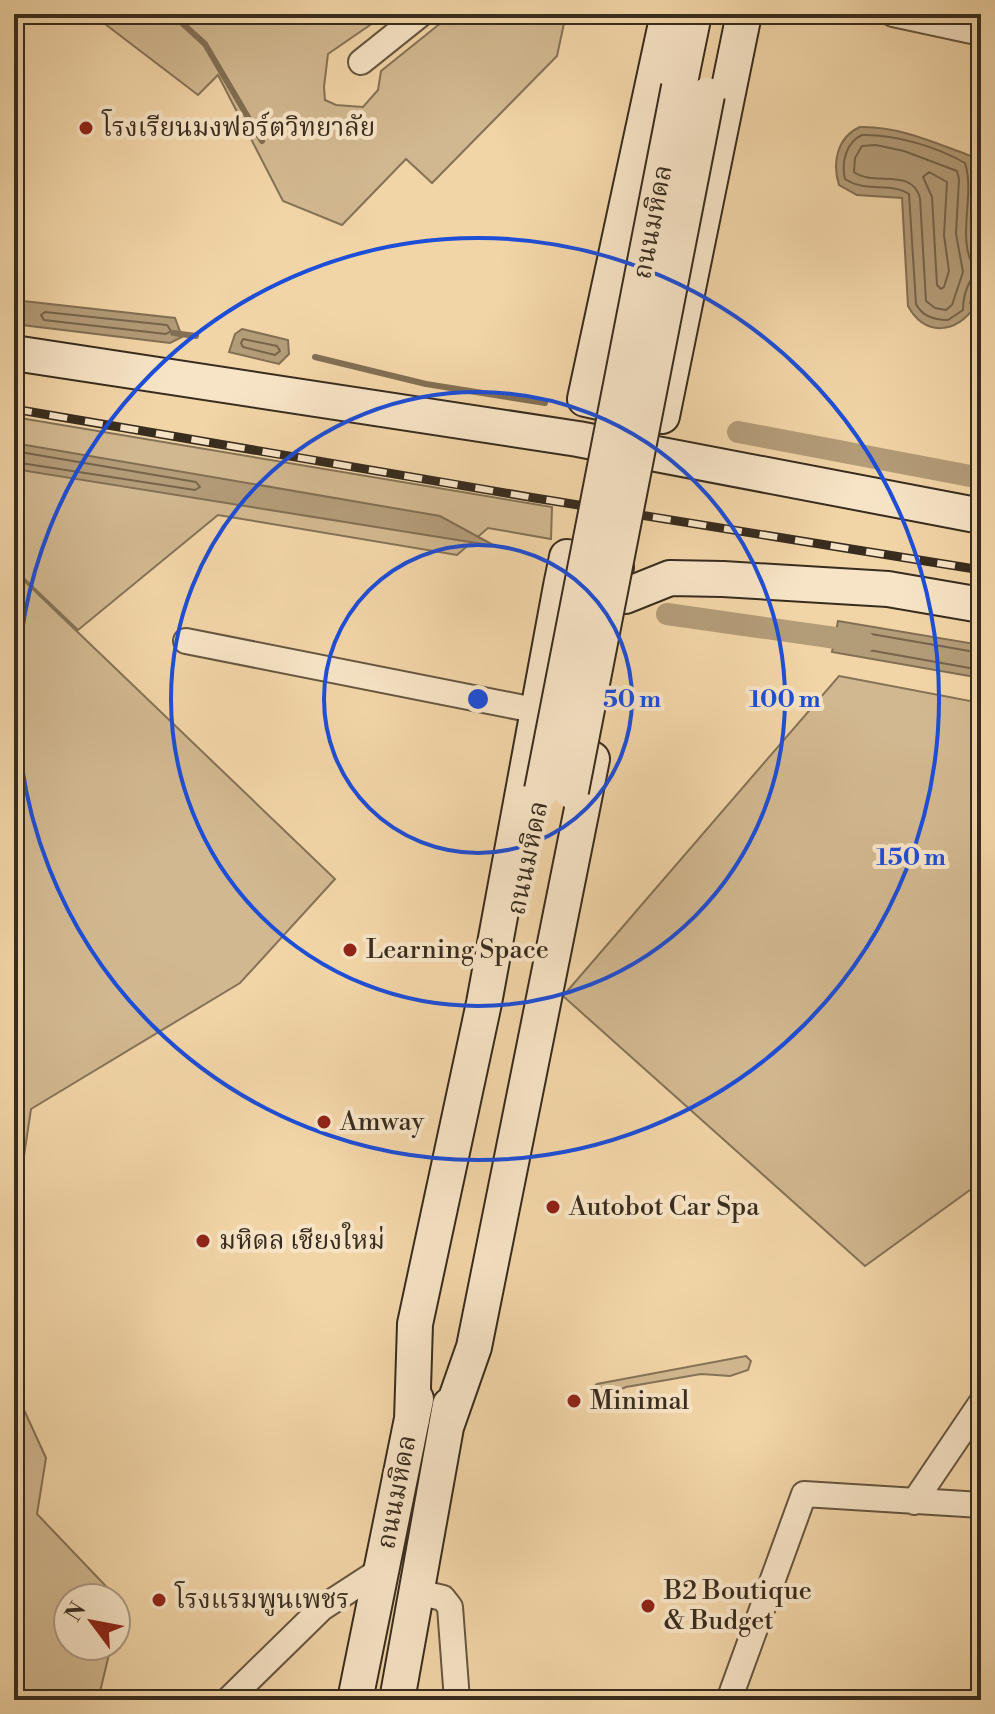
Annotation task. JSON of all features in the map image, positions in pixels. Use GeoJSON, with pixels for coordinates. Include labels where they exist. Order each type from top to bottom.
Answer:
{"type":"FeatureCollection","features":[{"type":"Feature","properties":{"kind":"main road"},"geometry":{"type":"LineString","coordinates":[[578,439],[668,14]]}},
{"type":"Feature","properties":{"kind":"main road","name":"ถนนมหิดล"},"geometry":{"type":"LineString","coordinates":[[397,1700],[557,790],[693,91],[694,14]]}},
{"type":"Feature","properties":{"kind":"main road","name":"ถนนมหิดล"},"geometry":{"type":"LineString","coordinates":[[693,91],[723,14]]}},
{"type":"Feature","properties":{"kind":"main road"},"geometry":{"type":"LineString","coordinates":[[656,454],[744,14]]}},
{"type":"Feature","properties":{"kind":"main road"},"geometry":{"type":"LineString","coordinates":[[14,353],[578,439],[981,516]]}},
{"type":"Feature","properties":{"kind":"main road"},"geometry":{"type":"LineString","coordinates":[[585,399],[662,416]]}},
{"type":"Feature","properties":{"kind":"main road"},"geometry":{"type":"LineString","coordinates":[[412,1420],[415,1324],[484,1003],[561,586],[670,578],[888,589],[981,605]]}},
{"type":"Feature","properties":{"kind":"main road"},"geometry":{"type":"LineString","coordinates":[[446,1427],[474,1347],[628,583]]}},
{"type":"Feature","properties":{"kind":"main road","name":"ถนนมหิดล"},"geometry":{"type":"LineString","coordinates":[[355,1700],[412,1420],[557,790]]}},
{"type":"Feature","properties":{"kind":"street"},"geometry":{"type":"LineString","coordinates":[[361,62],[421,14]]}},
{"type":"Feature","properties":{"kind":"street"},"geometry":{"type":"LineString","coordinates":[[893,14],[981,33]]}},
{"type":"Feature","properties":{"kind":"street"},"geometry":{"type":"LineString","coordinates":[[186,641],[539,711]]}},
{"type":"Feature","properties":{"kind":"street"},"geometry":{"type":"LineString","coordinates":[[914,1502],[981,1403]]}},
{"type":"Feature","properties":{"kind":"street"},"geometry":{"type":"LineString","coordinates":[[729,1700],[804,1494],[981,1505]]}},
{"type":"Feature","properties":{"kind":"street"},"geometry":{"type":"LineString","coordinates":[[228,1700],[322,1608],[382,1569]]}},
{"type":"Feature","properties":{"kind":"street"},"geometry":{"type":"LineString","coordinates":[[417,1592],[443,1598],[450,1607],[457,1700]]}},
{"type":"Feature","properties":{"kind":"shaded area"},"geometry":{"type":"Polygon","coordinates":[[[92,14],[386,14],[328,54],[325,100],[336,105],[363,107],[378,90],[381,71],[452,14],[566,14],[557,56],[432,183],[406,159],[342,225],[283,201],[218,75],[198,95],[92,14]]]}},
{"type":"Feature","properties":{"kind":"shaded area"},"geometry":{"type":"Polygon","coordinates":[[[14,417],[552,507],[551,539],[488,528],[457,555],[218,515],[78,630],[14,569],[14,417]]]}},
{"type":"Feature","properties":{"kind":"shaded area"},"geometry":{"type":"Polygon","coordinates":[[[14,571],[335,879],[240,983],[31,1109],[14,1222],[14,571]]]}},
{"type":"Feature","properties":{"kind":"shaded area"},"geometry":{"type":"Polygon","coordinates":[[[839,676],[981,703],[981,1182],[865,1266],[563,996],[839,676]]]}},
{"type":"Feature","properties":{"kind":"shaded area"},"geometry":{"type":"Polygon","coordinates":[[[746,1356],[751,1361],[748,1370],[730,1376],[701,1374],[626,1387],[608,1395],[594,1395],[591,1389],[597,1384],[746,1356]]]}},
{"type":"Feature","properties":{"kind":"shaded area"},"geometry":{"type":"Polygon","coordinates":[[[14,1388],[46,1458],[37,1514],[102,1582],[52,1582],[52,1662],[107,1662],[98,1700],[14,1700],[14,1388]]]}},
{"type":"Feature","properties":{"kind":"water"},"geometry":{"type":"Polygon","coordinates":[[[860,127],[903,132],[971,156],[978,177],[974,234],[979,279],[970,303],[975,306],[959,322],[941,328],[932,327],[915,316],[908,306],[902,198],[857,195],[839,185],[836,168],[838,152],[846,137],[860,127]]]}},
{"type":"Feature","properties":{"kind":"water"},"geometry":{"type":"Polygon","coordinates":[[[14,300],[175,318],[182,337],[170,343],[14,324],[14,300]]]}},
{"type":"Feature","properties":{"kind":"water"},"geometry":{"type":"Polygon","coordinates":[[[242,329],[288,340],[289,354],[279,364],[229,352],[235,334],[242,329]]]}},
{"type":"Feature","properties":{"kind":"water"},"geometry":{"type":"Polygon","coordinates":[[[14,443],[440,516],[495,546],[14,469],[14,443]]]}},
{"type":"Feature","properties":{"kind":"water"},"geometry":{"type":"Polygon","coordinates":[[[838,621],[981,645],[981,678],[832,652],[838,621]]]}},
{"type":"Feature","properties":{"kind":"waterway"},"geometry":{"type":"LineString","coordinates":[[172,14],[205,44],[262,141]]}},
{"type":"Feature","properties":{"kind":"waterway"},"geometry":{"type":"LineString","coordinates":[[173,333],[196,336]]}},
{"type":"Feature","properties":{"kind":"waterway"},"geometry":{"type":"LineString","coordinates":[[315,357],[426,384],[545,403]]}},
{"type":"Feature","properties":{"kind":"waterway"},"geometry":{"type":"LineString","coordinates":[[738,432],[981,478]]}},
{"type":"Feature","properties":{"kind":"waterway"},"geometry":{"type":"LineString","coordinates":[[667,614],[864,642]]}},
{"type":"Feature","properties":{"kind":"railway"},"geometry":{"type":"LineString","coordinates":[[14,409],[981,570]]}},
{"type":"Feature","properties":{"kind":"place","name":"โรงเรียนมงฟอร์ตวิทยาลัย"},"geometry":{"type":"Point","coordinates":[86,128]}},
{"type":"Feature","properties":{"kind":"place","name":"Learning Space"},"geometry":{"type":"Point","coordinates":[350,950]}},
{"type":"Feature","properties":{"kind":"place","name":"Amway"},"geometry":{"type":"Point","coordinates":[324,1122]}},
{"type":"Feature","properties":{"kind":"place","name":"Autobot Car Spa"},"geometry":{"type":"Point","coordinates":[553,1207]}},
{"type":"Feature","properties":{"kind":"place","name":"มหิดล เชียงใหม่"},"geometry":{"type":"Point","coordinates":[203,1241]}},
{"type":"Feature","properties":{"kind":"place","name":"Minimal"},"geometry":{"type":"Point","coordinates":[574,1401]}},
{"type":"Feature","properties":{"kind":"place","name":"โรงแรมพูนเพชร"},"geometry":{"type":"Point","coordinates":[159,1600]}},
{"type":"Feature","properties":{"kind":"place","name":"B2 Boutique & Budget"},"geometry":{"type":"Point","coordinates":[648,1606]}}]}
